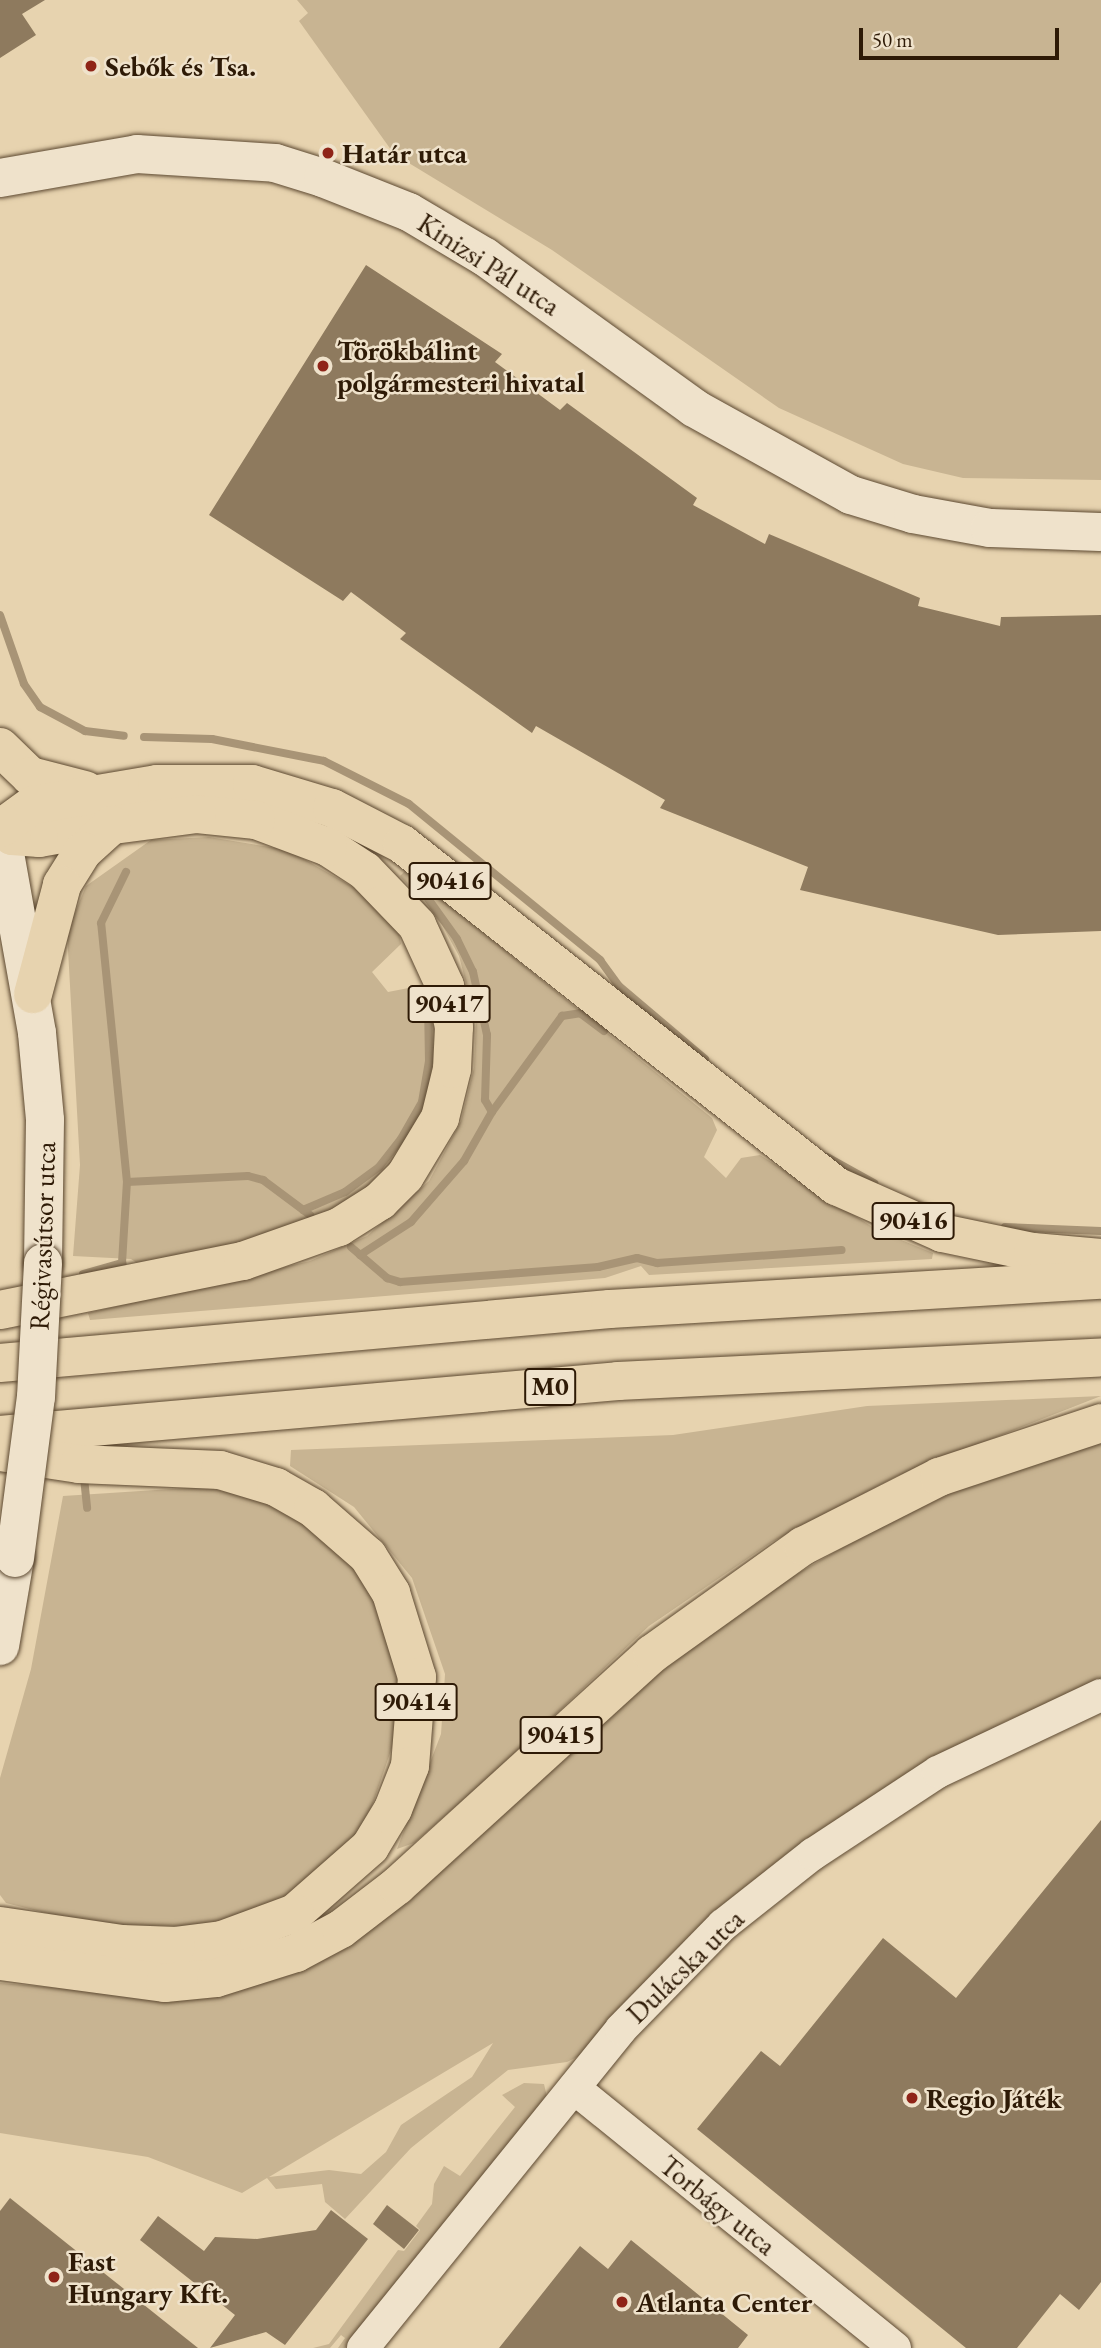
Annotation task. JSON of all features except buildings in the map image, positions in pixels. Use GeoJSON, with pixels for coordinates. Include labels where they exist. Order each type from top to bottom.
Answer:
{"type":"FeatureCollection","features":[{"type":"Feature","properties":{"kind":"highway","name":"90416"},"geometry":{"type":"LineString","coordinates":[[0,747],[30,776],[90,791]]}},
{"type":"Feature","properties":{"kind":"highway","name":"90416"},"geometry":{"type":"LineString","coordinates":[[0,827],[33,805],[90,791],[206,781],[252,784],[331,808],[402,844],[836,1185],[942,1233],[1033,1252],[1101,1258]]}},
{"type":"Feature","properties":{"kind":"highway","name":"90417"},"geometry":{"type":"LineString","coordinates":[[0,827],[12,836],[38,838],[197,814],[256,820],[328,847],[365,871],[417,925],[446,986],[454,1027],[446,1101],[431,1138],[405,1176],[380,1201],[339,1227],[243,1261],[0,1310]]}},
{"type":"Feature","properties":{"kind":"highway"},"geometry":{"type":"LineString","coordinates":[[33,994],[62,885],[83,851],[112,825]]}},
{"type":"Feature","properties":{"kind":"highway"},"geometry":{"type":"LineString","coordinates":[[0,1363],[610,1309],[1101,1279]]}},
{"type":"Feature","properties":{"kind":"highway","name":"M0"},"geometry":{"type":"LineString","coordinates":[[0,1435],[618,1381],[1101,1357]]}},
{"type":"Feature","properties":{"kind":"highway","name":"90415"},"geometry":{"type":"LineString","coordinates":[[3,1944],[165,1983],[216,1978],[296,1953],[341,1928],[397,1886],[652,1654],[803,1546],[939,1477],[1101,1423]]}},
{"type":"Feature","properties":{"kind":"highway","name":"90414"},"geometry":{"type":"LineString","coordinates":[[0,1452],[79,1464],[220,1470],[276,1487],[313,1508],[368,1556],[391,1593],[417,1677],[410,1766],[393,1809],[370,1847],[295,1913],[233,1937],[177,1946],[3,1944]]}},
{"type":"Feature","properties":{"kind":"street","name":"Kinizsi Pál utca"},"geometry":{"type":"LineString","coordinates":[[0,178],[137,155],[275,163],[323,178],[409,212],[485,257],[694,408],[851,495],[913,514],[990,528],[1101,532]]}},
{"type":"Feature","properties":{"kind":"street","name":"Régivasútsor utca"},"geometry":{"type":"LineString","coordinates":[[0,827],[33,994],[45,1120],[43,1263],[36,1397],[15,1558],[0,1646]]}},
{"type":"Feature","properties":{"kind":"street","name":"Dulácska utca"},"geometry":{"type":"LineString","coordinates":[[363,2348],[574,2088],[677,1969],[813,1854],[938,1772],[1101,1695]]}},
{"type":"Feature","properties":{"kind":"street","name":"Torbágy utca"},"geometry":{"type":"LineString","coordinates":[[574,2088],[895,2348]]}},
{"type":"Feature","properties":{"kind":"shaded area"},"geometry":{"type":"Polygon","coordinates":[[[297,0],[1101,0],[1101,480],[963,478],[903,464],[779,408],[552,250],[394,154],[299,21],[308,13],[297,0]]]}},
{"type":"Feature","properties":{"kind":"shaded area"},"geometry":{"type":"Polygon","coordinates":[[[209,837],[288,850],[367,895],[398,929],[401,944],[372,972],[388,992],[424,985],[428,990],[439,1057],[426,1114],[394,1168],[352,1202],[242,1242],[140,1265],[131,1259],[73,1256],[80,1165],[67,932],[86,886],[151,840],[209,837]]]}},
{"type":"Feature","properties":{"kind":"shaded area"},"geometry":{"type":"Polygon","coordinates":[[[406,870],[712,1118],[717,1130],[704,1157],[726,1178],[741,1158],[760,1155],[877,1230],[933,1253],[932,1259],[649,1275],[641,1266],[605,1278],[90,1320],[88,1313],[310,1261],[367,1236],[429,1181],[461,1121],[474,1068],[476,1021],[459,956],[442,925],[400,876],[406,870]]]}},
{"type":"Feature","properties":{"kind":"shaded area"},"geometry":{"type":"Polygon","coordinates":[[[1101,1396],[897,1476],[772,1542],[649,1626],[487,1779],[414,1843],[397,1849],[441,1734],[445,1674],[412,1578],[354,1507],[290,1466],[291,1450],[673,1435],[867,1406],[1101,1396]]]}},
{"type":"Feature","properties":{"kind":"shaded area"},"geometry":{"type":"Polygon","coordinates":[[[1101,1434],[1101,1682],[1006,1721],[897,1781],[792,1850],[742,1890],[581,2055],[567,2062],[508,2070],[411,2148],[345,2219],[325,2202],[322,2184],[276,2189],[267,2178],[242,2193],[148,2157],[0,2133],[0,1983],[180,1998],[267,1981],[754,1599],[914,1506],[1101,1434]],[[493,2043],[269,2177],[329,2170],[361,2174],[386,2152],[401,2125],[472,2077],[493,2043]]]}},
{"type":"Feature","properties":{"kind":"shaded area"},"geometry":{"type":"Polygon","coordinates":[[[203,1487],[265,1499],[316,1527],[349,1561],[384,1611],[401,1664],[400,1724],[372,1806],[352,1844],[305,1886],[252,1917],[186,1926],[93,1925],[6,1903],[0,1895],[0,1778],[31,1669],[63,1496],[203,1487]]]}},
{"type":"Feature","properties":{"kind":"shaded area"},"geometry":{"type":"Polygon","coordinates":[[[524,2083],[544,2084],[547,2097],[345,2348],[338,2348],[345,2338],[341,2335],[330,2348],[313,2348],[329,2344],[398,2250],[404,2251],[420,2230],[416,2226],[432,2204],[434,2184],[444,2166],[460,2176],[515,2107],[502,2095],[524,2083]]]}},
{"type":"Feature","properties":{"kind":"waterway"},"geometry":{"type":"LineString","coordinates":[[0,615],[24,684],[40,707],[85,731],[124,736]]}},
{"type":"Feature","properties":{"kind":"waterway"},"geometry":{"type":"LineString","coordinates":[[144,737],[212,739],[324,761],[409,804],[600,960],[619,986],[705,1059]]}},
{"type":"Feature","properties":{"kind":"waterway"},"geometry":{"type":"LineString","coordinates":[[83,1274],[122,1263],[127,1182],[101,923],[126,872]]}},
{"type":"Feature","properties":{"kind":"waterway"},"geometry":{"type":"LineString","coordinates":[[360,1255],[411,1222],[464,1161],[492,1112],[485,1100],[487,1035],[473,972],[457,939],[416,882]]}},
{"type":"Feature","properties":{"kind":"waterway"},"geometry":{"type":"LineString","coordinates":[[303,1210],[345,1192],[379,1167],[401,1139],[422,1102],[429,1061],[428,1002]]}},
{"type":"Feature","properties":{"kind":"waterway"},"geometry":{"type":"LineString","coordinates":[[492,1112],[562,1016],[580,1013],[604,1031]]}},
{"type":"Feature","properties":{"kind":"waterway"},"geometry":{"type":"LineString","coordinates":[[827,1157],[874,1183]]}},
{"type":"Feature","properties":{"kind":"waterway"},"geometry":{"type":"LineString","coordinates":[[127,1182],[248,1176],[263,1180],[310,1215]]}},
{"type":"Feature","properties":{"kind":"waterway"},"geometry":{"type":"LineString","coordinates":[[1005,1227],[1101,1231]]}},
{"type":"Feature","properties":{"kind":"waterway"},"geometry":{"type":"LineString","coordinates":[[351,1247],[387,1278],[400,1282],[598,1267],[637,1258],[657,1263],[842,1250]]}},
{"type":"Feature","properties":{"kind":"waterway"},"geometry":{"type":"LineString","coordinates":[[84,1478],[87,1508]]}},
{"type":"Feature","properties":{"kind":"place","name":"Sebők és Tsa."},"geometry":{"type":"Point","coordinates":[91,66]}},
{"type":"Feature","properties":{"kind":"place","name":"Határ utca"},"geometry":{"type":"Point","coordinates":[328,153]}},
{"type":"Feature","properties":{"kind":"place","name":"Törökbálint polgármesteri hivatal"},"geometry":{"type":"Point","coordinates":[323,366]}},
{"type":"Feature","properties":{"kind":"place","name":"Regio Játék"},"geometry":{"type":"Point","coordinates":[912,2098]}},
{"type":"Feature","properties":{"kind":"place","name":"Fast Hungary Kft."},"geometry":{"type":"Point","coordinates":[54,2277]}},
{"type":"Feature","properties":{"kind":"place","name":"Atlanta Center"},"geometry":{"type":"Point","coordinates":[622,2302]}}]}
